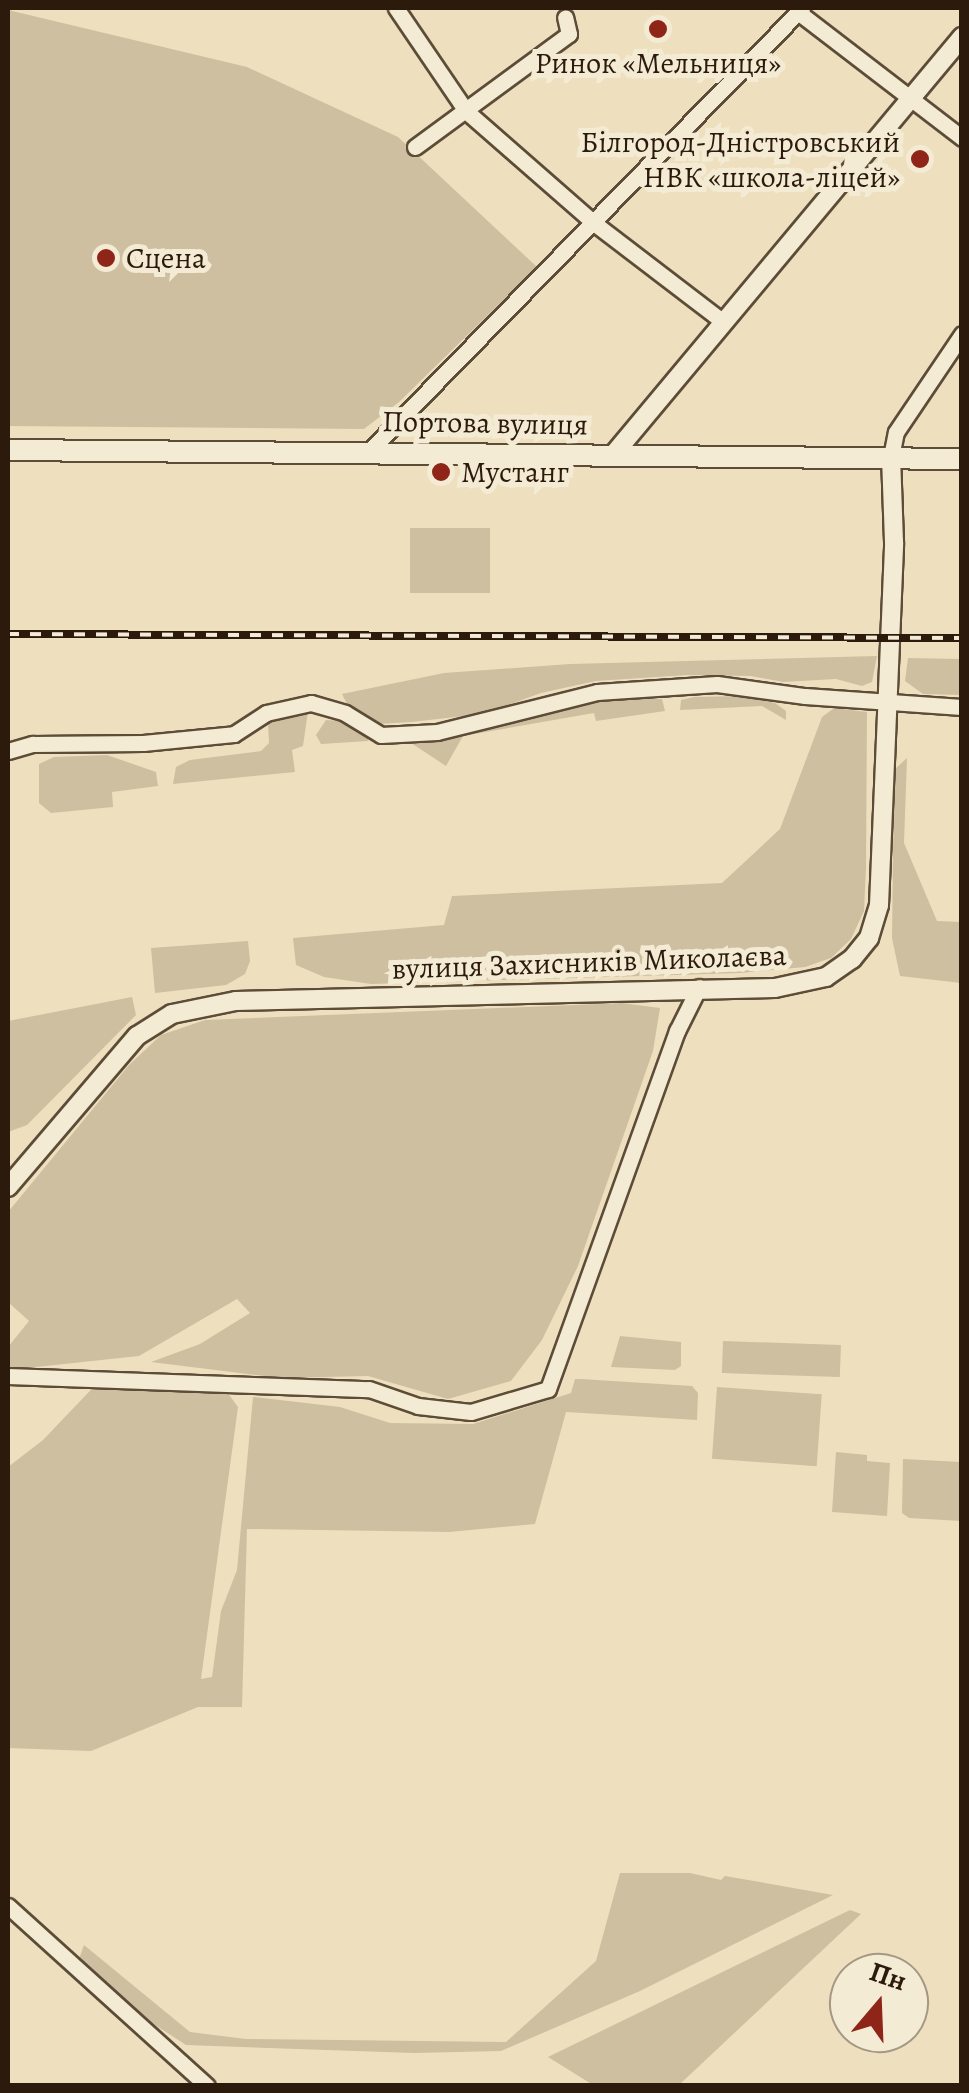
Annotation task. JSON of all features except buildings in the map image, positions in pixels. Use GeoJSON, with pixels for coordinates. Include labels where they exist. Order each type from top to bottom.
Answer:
{"type":"FeatureCollection","features":[{"type":"Feature","properties":{"kind":"main road","name":"Портова вулиця"},"geometry":{"type":"LineString","coordinates":[[8,450],[962,459]]}},
{"type":"Feature","properties":{"kind":"street"},"geometry":{"type":"LineString","coordinates":[[396,8],[466,111],[594,223],[722,320]]}},
{"type":"Feature","properties":{"kind":"street"},"geometry":{"type":"LineString","coordinates":[[368,452],[800,10],[908,100],[962,138]]}},
{"type":"Feature","properties":{"kind":"street"},"geometry":{"type":"LineString","coordinates":[[415,147],[570,34],[564,17]]}},
{"type":"Feature","properties":{"kind":"street"},"geometry":{"type":"LineString","coordinates":[[613,454],[962,37]]}},
{"type":"Feature","properties":{"kind":"street"},"geometry":{"type":"LineString","coordinates":[[891,456],[896,432],[962,334]]}},
{"type":"Feature","properties":{"kind":"street","name":"вулиця Захисників Миколаєва"},"geometry":{"type":"LineString","coordinates":[[8,1186],[137,1036],[172,1014],[236,1001],[775,988],[826,977],[852,959],[869,938],[879,905],[884,704],[894,542],[891,456]]}},
{"type":"Feature","properties":{"kind":"street"},"geometry":{"type":"LineString","coordinates":[[8,751],[32,744],[143,743],[234,734],[266,713],[311,702],[345,712],[381,735],[437,732],[597,692],[701,685],[962,708]]}},
{"type":"Feature","properties":{"kind":"street"},"geometry":{"type":"LineString","coordinates":[[8,1376],[369,1389],[418,1406],[471,1412],[548,1389],[677,1031],[699,987]]}},
{"type":"Feature","properties":{"kind":"street"},"geometry":{"type":"LineString","coordinates":[[8,1906],[207,2086]]}},
{"type":"Feature","properties":{"kind":"shaded area"},"geometry":{"type":"Polygon","coordinates":[[[8,10],[247,67],[398,137],[537,267],[399,402],[364,429],[8,426],[8,10]]]}},
{"type":"Feature","properties":{"kind":"shaded area"},"geometry":{"type":"Polygon","coordinates":[[[410,528],[490,528],[490,593],[410,593],[410,528]]]}},
{"type":"Feature","properties":{"kind":"shaded area"},"geometry":{"type":"Polygon","coordinates":[[[877,656],[872,682],[862,686],[836,679],[783,682],[751,676],[688,675],[596,681],[541,693],[483,714],[411,722],[379,724],[348,706],[342,694],[444,673],[570,664],[877,656]]]}},
{"type":"Feature","properties":{"kind":"shaded area"},"geometry":{"type":"Polygon","coordinates":[[[908,658],[961,659],[961,695],[923,694],[905,681],[908,658]]]}},
{"type":"Feature","properties":{"kind":"shaded area"},"geometry":{"type":"Polygon","coordinates":[[[741,696],[775,703],[786,711],[786,720],[762,706],[680,710],[681,700],[694,697],[741,696]]]}},
{"type":"Feature","properties":{"kind":"shaded area"},"geometry":{"type":"Polygon","coordinates":[[[598,699],[662,699],[665,711],[596,721],[594,713],[463,736],[446,766],[411,743],[598,699]]]}},
{"type":"Feature","properties":{"kind":"shaded area"},"geometry":{"type":"Polygon","coordinates":[[[834,708],[867,712],[866,867],[864,911],[851,939],[831,958],[805,967],[740,973],[371,984],[324,977],[296,965],[293,938],[444,925],[452,896],[722,883],[780,829],[822,717],[834,708]]]}},
{"type":"Feature","properties":{"kind":"shaded area"},"geometry":{"type":"Polygon","coordinates":[[[308,711],[303,746],[292,750],[295,772],[173,784],[176,767],[190,760],[261,751],[269,743],[268,723],[278,716],[308,711]]]}},
{"type":"Feature","properties":{"kind":"shaded area"},"geometry":{"type":"Polygon","coordinates":[[[326,720],[343,721],[369,737],[368,741],[321,744],[316,735],[326,720]]]}},
{"type":"Feature","properties":{"kind":"shaded area"},"geometry":{"type":"Polygon","coordinates":[[[107,755],[156,772],[158,786],[112,792],[113,807],[51,813],[39,803],[39,764],[54,757],[107,755]]]}},
{"type":"Feature","properties":{"kind":"shaded area"},"geometry":{"type":"Polygon","coordinates":[[[907,758],[904,843],[937,921],[961,922],[961,983],[900,976],[892,938],[894,770],[907,758]]]}},
{"type":"Feature","properties":{"kind":"shaded area"},"geometry":{"type":"Polygon","coordinates":[[[248,941],[250,961],[245,974],[226,985],[155,993],[151,948],[248,941]]]}},
{"type":"Feature","properties":{"kind":"shaded area"},"geometry":{"type":"Polygon","coordinates":[[[132,997],[136,1015],[27,1125],[8,1132],[8,1021],[132,997]]]}},
{"type":"Feature","properties":{"kind":"shaded area"},"geometry":{"type":"Polygon","coordinates":[[[622,1003],[660,1008],[653,1051],[578,1266],[542,1340],[511,1381],[448,1399],[368,1376],[281,1378],[151,1362],[200,1344],[250,1313],[237,1299],[139,1356],[8,1370],[8,1347],[29,1321],[8,1302],[8,1212],[129,1065],[161,1035],[205,1020],[622,1003]]]}},
{"type":"Feature","properties":{"kind":"shaded area"},"geometry":{"type":"Polygon","coordinates":[[[620,1336],[681,1342],[681,1366],[675,1370],[611,1367],[620,1336]]]}},
{"type":"Feature","properties":{"kind":"shaded area"},"geometry":{"type":"Polygon","coordinates":[[[723,1341],[841,1345],[840,1377],[722,1373],[723,1341]]]}},
{"type":"Feature","properties":{"kind":"shaded area"},"geometry":{"type":"Polygon","coordinates":[[[105,1375],[227,1392],[238,1407],[201,1679],[212,1677],[221,1611],[237,1570],[253,1397],[340,1407],[390,1423],[473,1424],[571,1393],[575,1379],[581,1379],[692,1386],[698,1393],[697,1420],[566,1412],[535,1524],[449,1532],[247,1529],[242,1707],[198,1707],[91,1751],[8,1748],[8,1467],[43,1440],[105,1375]]]}},
{"type":"Feature","properties":{"kind":"shaded area"},"geometry":{"type":"Polygon","coordinates":[[[717,1387],[822,1394],[817,1466],[712,1459],[717,1387]]]}},
{"type":"Feature","properties":{"kind":"shaded area"},"geometry":{"type":"Polygon","coordinates":[[[836,1452],[867,1455],[867,1461],[890,1463],[887,1516],[832,1512],[836,1452]]]}},
{"type":"Feature","properties":{"kind":"shaded area"},"geometry":{"type":"Polygon","coordinates":[[[903,1459],[961,1462],[961,1521],[909,1518],[902,1513],[903,1459]]]}},
{"type":"Feature","properties":{"kind":"shaded area"},"geometry":{"type":"Polygon","coordinates":[[[620,1873],[690,1873],[721,1880],[725,1876],[833,1895],[640,1991],[501,2051],[414,2053],[186,2045],[152,2023],[79,1959],[84,1945],[190,2032],[246,2039],[506,2042],[596,1961],[620,1873]]]}},
{"type":"Feature","properties":{"kind":"shaded area"},"geometry":{"type":"Polygon","coordinates":[[[850,1910],[861,1914],[679,2085],[593,2085],[548,2057],[850,1910]]]}},
{"type":"Feature","properties":{"kind":"railway"},"geometry":{"type":"LineString","coordinates":[[8,634],[962,638]]}},
{"type":"Feature","properties":{"kind":"place","name":"Ринок «Мельниця»"},"geometry":{"type":"Point","coordinates":[658,29]}},
{"type":"Feature","properties":{"kind":"place","name":"Білгород-Дністровський НВК «школа-ліцей»"},"geometry":{"type":"Point","coordinates":[920,159]}},
{"type":"Feature","properties":{"kind":"place","name":"Сцена"},"geometry":{"type":"Point","coordinates":[106,258]}},
{"type":"Feature","properties":{"kind":"place","name":"Мустанг"},"geometry":{"type":"Point","coordinates":[441,472]}}]}
